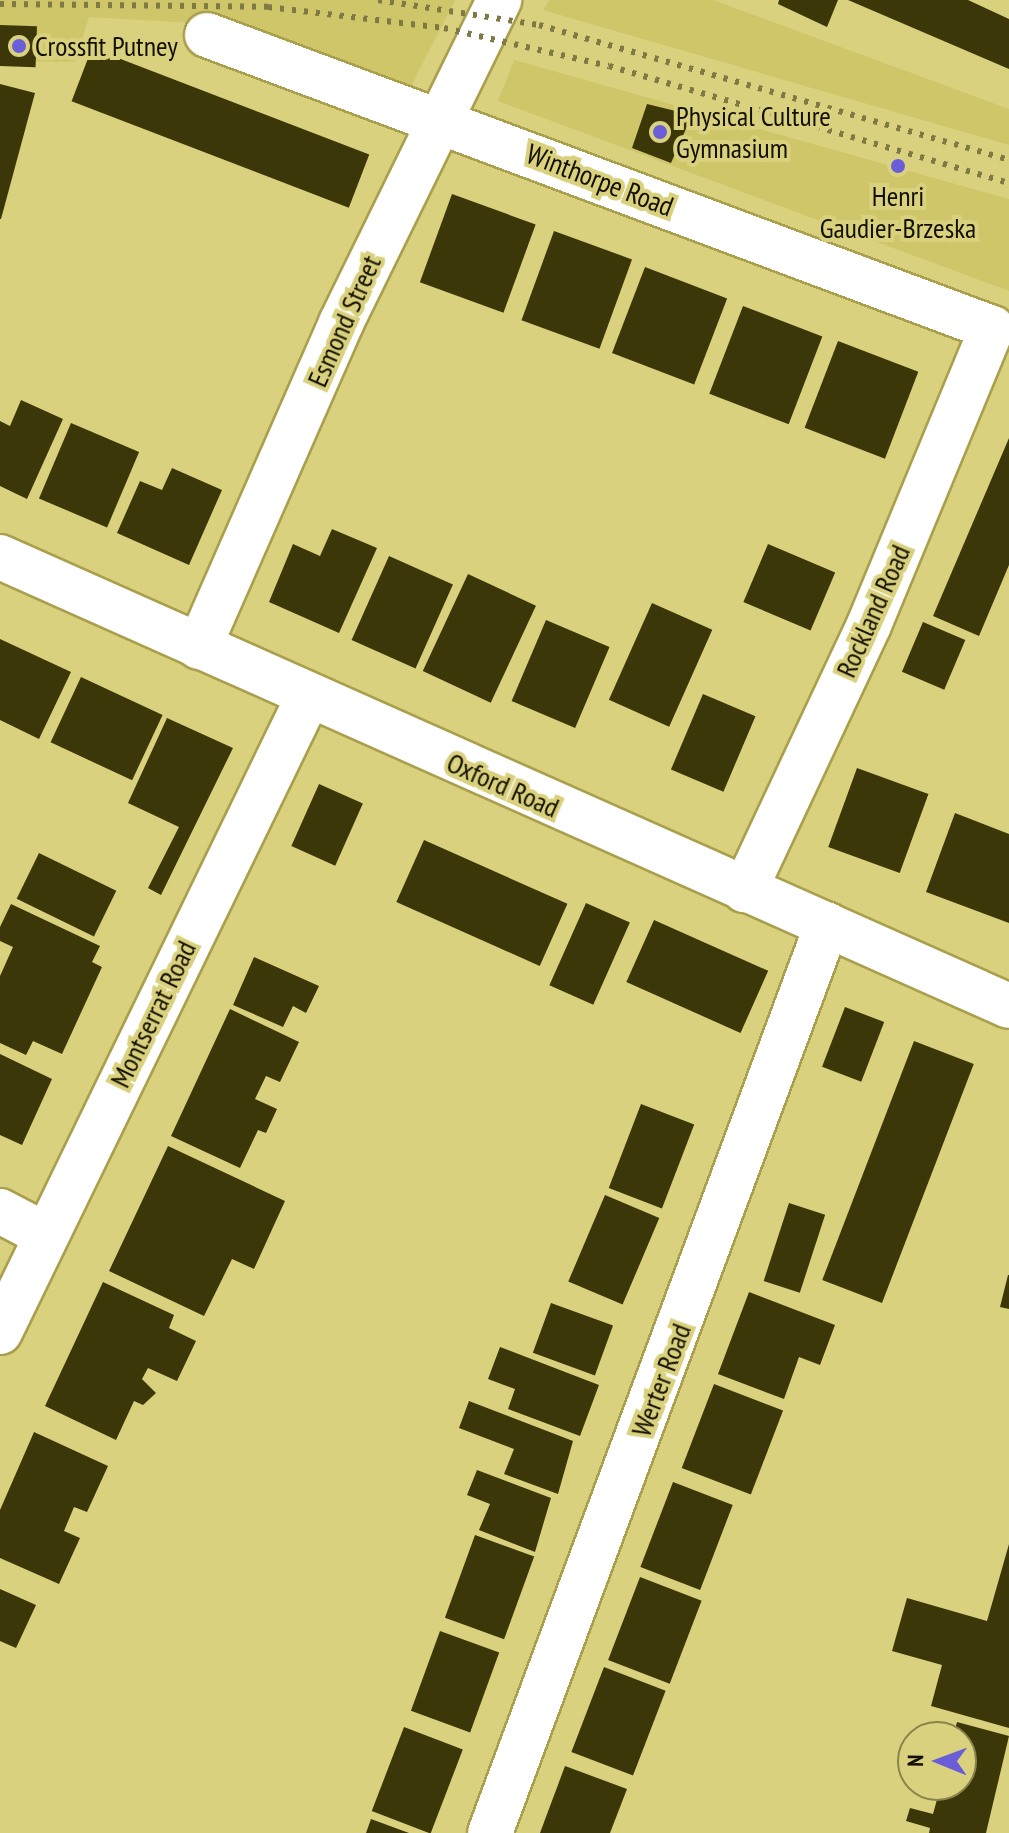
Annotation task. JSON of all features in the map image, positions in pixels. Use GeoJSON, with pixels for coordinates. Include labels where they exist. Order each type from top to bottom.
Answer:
{"type":"FeatureCollection","features":[{"type":"Feature","properties":{"kind":"street","name":"Esmond Street"},"geometry":{"type":"LineString","coordinates":[[199,647],[437,118],[499,0]]}},
{"type":"Feature","properties":{"kind":"street","name":"Winthorpe Road"},"geometry":{"type":"LineString","coordinates":[[207,35],[437,118],[992,328]]}},
{"type":"Feature","properties":{"kind":"street","name":"Rockland Road"},"geometry":{"type":"LineString","coordinates":[[745,890],[869,625],[992,328]]}},
{"type":"Feature","properties":{"kind":"street","name":"Oxford Road"},"geometry":{"type":"LineString","coordinates":[[0,557],[308,697],[1009,1006]]}},
{"type":"Feature","properties":{"kind":"street","name":"Montserrat Road"},"geometry":{"type":"LineString","coordinates":[[0,1332],[44,1234],[308,697]]}},
{"type":"Feature","properties":{"kind":"street","name":"Werter Road"},"geometry":{"type":"LineString","coordinates":[[490,1833],[827,925]]}},
{"type":"Feature","properties":{"kind":"street"},"geometry":{"type":"LineString","coordinates":[[0,1211],[44,1234]]}},
{"type":"Feature","properties":{"kind":"shaded area"},"geometry":{"type":"Polygon","coordinates":[[[0,0],[455,0],[409,90],[230,25],[89,17],[75,62],[0,61],[0,0]]]}},
{"type":"Feature","properties":{"kind":"shaded area"},"geometry":{"type":"Polygon","coordinates":[[[550,0],[713,0],[1009,109],[1009,145],[543,10],[550,0]]]}},
{"type":"Feature","properties":{"kind":"shaded area"},"geometry":{"type":"Polygon","coordinates":[[[514,60],[1009,199],[1009,291],[498,101],[514,60]]]}},
{"type":"Feature","properties":{"kind":"building"},"geometry":{"type":"Polygon","coordinates":[[[779,0],[838,0],[827,27],[778,4],[779,0]]]}},
{"type":"Feature","properties":{"kind":"building"},"geometry":{"type":"Polygon","coordinates":[[[848,0],[968,0],[1009,19],[1009,69],[848,0]]]}},
{"type":"Feature","properties":{"kind":"building","name":"Crossfit Putney"},"geometry":{"type":"Polygon","coordinates":[[[0,25],[37,26],[36,67],[0,66],[0,25]]]}},
{"type":"Feature","properties":{"kind":"building"},"geometry":{"type":"Polygon","coordinates":[[[92,48],[369,154],[349,208],[72,101],[92,48]]]}},
{"type":"Feature","properties":{"kind":"building"},"geometry":{"type":"Polygon","coordinates":[[[0,84],[35,93],[1,219],[0,219],[0,84]]]}},
{"type":"Feature","properties":{"kind":"building","name":"Physical Culture Gymnasium"},"geometry":{"type":"Polygon","coordinates":[[[647,104],[692,115],[671,163],[632,148],[647,104]]]}},
{"type":"Feature","properties":{"kind":"building"},"geometry":{"type":"Polygon","coordinates":[[[452,194],[536,224],[503,313],[420,282],[452,194]]]}},
{"type":"Feature","properties":{"kind":"building"},"geometry":{"type":"Polygon","coordinates":[[[554,231],[632,259],[600,349],[522,320],[554,231]]]}},
{"type":"Feature","properties":{"kind":"building"},"geometry":{"type":"Polygon","coordinates":[[[645,267],[727,299],[694,384],[612,353],[645,267]]]}},
{"type":"Feature","properties":{"kind":"building"},"geometry":{"type":"Polygon","coordinates":[[[743,306],[822,336],[789,424],[709,394],[743,306]]]}},
{"type":"Feature","properties":{"kind":"building"},"geometry":{"type":"Polygon","coordinates":[[[838,341],[918,372],[885,459],[805,428],[838,341]]]}},
{"type":"Feature","properties":{"kind":"building"},"geometry":{"type":"Polygon","coordinates":[[[21,400],[63,419],[27,499],[0,486],[0,421],[10,426],[21,400]]]}},
{"type":"Feature","properties":{"kind":"building"},"geometry":{"type":"Polygon","coordinates":[[[71,423],[139,452],[107,527],[39,498],[71,423]]]}},
{"type":"Feature","properties":{"kind":"building"},"geometry":{"type":"Polygon","coordinates":[[[1009,438],[1009,565],[979,636],[933,616],[1009,438]]]}},
{"type":"Feature","properties":{"kind":"building"},"geometry":{"type":"Polygon","coordinates":[[[172,468],[222,490],[189,565],[117,533],[140,481],[162,490],[172,468]]]}},
{"type":"Feature","properties":{"kind":"building"},"geometry":{"type":"Polygon","coordinates":[[[332,529],[377,548],[339,633],[269,602],[293,544],[320,556],[332,529]]]}},
{"type":"Feature","properties":{"kind":"building"},"geometry":{"type":"Polygon","coordinates":[[[768,544],[835,573],[811,631],[743,602],[768,544]]]}},
{"type":"Feature","properties":{"kind":"building"},"geometry":{"type":"Polygon","coordinates":[[[389,556],[453,584],[416,669],[352,640],[389,556]]]}},
{"type":"Feature","properties":{"kind":"building"},"geometry":{"type":"Polygon","coordinates":[[[468,574],[536,606],[491,703],[423,671],[468,574]]]}},
{"type":"Feature","properties":{"kind":"building"},"geometry":{"type":"Polygon","coordinates":[[[652,603],[712,630],[669,727],[609,700],[652,603]]]}},
{"type":"Feature","properties":{"kind":"building"},"geometry":{"type":"Polygon","coordinates":[[[546,620],[610,647],[575,728],[512,701],[546,620]]]}},
{"type":"Feature","properties":{"kind":"building"},"geometry":{"type":"Polygon","coordinates":[[[923,622],[965,640],[944,690],[902,672],[923,622]]]}},
{"type":"Feature","properties":{"kind":"building"},"geometry":{"type":"Polygon","coordinates":[[[0,639],[71,672],[39,739],[0,720],[0,639]]]}},
{"type":"Feature","properties":{"kind":"building"},"geometry":{"type":"Polygon","coordinates":[[[81,677],[163,715],[132,780],[51,742],[81,677]]]}},
{"type":"Feature","properties":{"kind":"building"},"geometry":{"type":"Polygon","coordinates":[[[703,694],[755,716],[723,792],[671,769],[703,694]]]}},
{"type":"Feature","properties":{"kind":"building"},"geometry":{"type":"Polygon","coordinates":[[[167,718],[233,748],[161,895],[148,888],[179,827],[128,803],[167,718]]]}},
{"type":"Feature","properties":{"kind":"building"},"geometry":{"type":"Polygon","coordinates":[[[857,768],[928,794],[900,873],[828,847],[857,768]]]}},
{"type":"Feature","properties":{"kind":"building"},"geometry":{"type":"Polygon","coordinates":[[[319,784],[363,804],[335,866],[291,846],[319,784]]]}},
{"type":"Feature","properties":{"kind":"building"},"geometry":{"type":"Polygon","coordinates":[[[955,813],[1009,834],[1009,923],[926,892],[955,813]]]}},
{"type":"Feature","properties":{"kind":"building"},"geometry":{"type":"Polygon","coordinates":[[[424,840],[567,904],[540,966],[396,902],[424,840]]]}},
{"type":"Feature","properties":{"kind":"building"},"geometry":{"type":"Polygon","coordinates":[[[39,853],[116,891],[94,937],[17,899],[39,853]]]}},
{"type":"Feature","properties":{"kind":"building"},"geometry":{"type":"Polygon","coordinates":[[[586,903],[630,923],[593,1005],[549,985],[586,903]]]}},
{"type":"Feature","properties":{"kind":"building"},"geometry":{"type":"Polygon","coordinates":[[[11,904],[100,946],[92,962],[102,967],[62,1054],[33,1041],[26,1055],[0,1043],[0,976],[13,947],[0,941],[0,927],[11,904]]]}},
{"type":"Feature","properties":{"kind":"building"},"geometry":{"type":"Polygon","coordinates":[[[654,920],[768,971],[741,1033],[626,982],[654,920]]]}},
{"type":"Feature","properties":{"kind":"building"},"geometry":{"type":"Polygon","coordinates":[[[254,957],[319,986],[306,1013],[293,1006],[283,1027],[233,1005],[254,957]]]}},
{"type":"Feature","properties":{"kind":"building"},"geometry":{"type":"Polygon","coordinates":[[[845,1007],[884,1022],[861,1082],[822,1067],[845,1007]]]}},
{"type":"Feature","properties":{"kind":"building"},"geometry":{"type":"Polygon","coordinates":[[[230,1009],[299,1042],[280,1082],[266,1076],[255,1099],[277,1109],[266,1133],[258,1130],[240,1168],[171,1136],[230,1009]]]}},
{"type":"Feature","properties":{"kind":"building"},"geometry":{"type":"Polygon","coordinates":[[[914,1041],[974,1064],[882,1303],[822,1280],[914,1041]]]}},
{"type":"Feature","properties":{"kind":"building"},"geometry":{"type":"Polygon","coordinates":[[[0,1054],[52,1079],[22,1145],[0,1135],[0,1054]]]}},
{"type":"Feature","properties":{"kind":"building"},"geometry":{"type":"Polygon","coordinates":[[[641,1104],[694,1124],[662,1208],[609,1188],[641,1104]]]}},
{"type":"Feature","properties":{"kind":"building"},"geometry":{"type":"Polygon","coordinates":[[[168,1146],[285,1201],[254,1269],[232,1259],[204,1316],[109,1271],[168,1146]]]}},
{"type":"Feature","properties":{"kind":"building"},"geometry":{"type":"Polygon","coordinates":[[[605,1195],[659,1218],[623,1305],[568,1282],[605,1195]]]}},
{"type":"Feature","properties":{"kind":"building"},"geometry":{"type":"Polygon","coordinates":[[[789,1203],[825,1215],[800,1293],[764,1281],[789,1203]]]}},
{"type":"Feature","properties":{"kind":"building"},"geometry":{"type":"Polygon","coordinates":[[[1009,1275],[1009,1309],[1000,1307],[1009,1275]]]}},
{"type":"Feature","properties":{"kind":"building"},"geometry":{"type":"Polygon","coordinates":[[[103,1282],[174,1315],[169,1328],[196,1341],[177,1381],[148,1368],[142,1379],[156,1393],[143,1405],[134,1401],[116,1440],[45,1406],[103,1282]]]}},
{"type":"Feature","properties":{"kind":"building"},"geometry":{"type":"Polygon","coordinates":[[[749,1292],[835,1325],[820,1365],[799,1357],[784,1399],[718,1374],[749,1292]]]}},
{"type":"Feature","properties":{"kind":"building"},"geometry":{"type":"Polygon","coordinates":[[[551,1303],[613,1326],[595,1375],[533,1353],[551,1303]]]}},
{"type":"Feature","properties":{"kind":"building"},"geometry":{"type":"Polygon","coordinates":[[[500,1347],[599,1385],[580,1436],[508,1409],[515,1389],[488,1379],[500,1347]]]}},
{"type":"Feature","properties":{"kind":"building"},"geometry":{"type":"Polygon","coordinates":[[[714,1384],[783,1411],[751,1495],[682,1468],[714,1384]]]}},
{"type":"Feature","properties":{"kind":"building"},"geometry":{"type":"Polygon","coordinates":[[[469,1401],[573,1441],[558,1494],[504,1474],[514,1449],[459,1428],[469,1401]]]}},
{"type":"Feature","properties":{"kind":"building"},"geometry":{"type":"Polygon","coordinates":[[[34,1432],[108,1466],[87,1512],[74,1507],[64,1531],[80,1538],[59,1584],[0,1558],[0,1510],[34,1432]]]}},
{"type":"Feature","properties":{"kind":"building"},"geometry":{"type":"Polygon","coordinates":[[[477,1470],[551,1498],[535,1552],[479,1530],[490,1504],[467,1495],[477,1470]]]}},
{"type":"Feature","properties":{"kind":"building"},"geometry":{"type":"Polygon","coordinates":[[[673,1482],[733,1505],[700,1590],[640,1567],[673,1482]]]}},
{"type":"Feature","properties":{"kind":"building"},"geometry":{"type":"Polygon","coordinates":[[[475,1535],[534,1557],[504,1639],[445,1618],[475,1535]]]}},
{"type":"Feature","properties":{"kind":"building"},"geometry":{"type":"Polygon","coordinates":[[[1009,1544],[1009,1728],[931,1706],[942,1665],[892,1651],[907,1598],[987,1621],[1009,1544]]]}},
{"type":"Feature","properties":{"kind":"building"},"geometry":{"type":"Polygon","coordinates":[[[640,1577],[702,1601],[670,1684],[608,1660],[640,1577]]]}},
{"type":"Feature","properties":{"kind":"building"},"geometry":{"type":"Polygon","coordinates":[[[0,1589],[36,1605],[16,1648],[0,1641],[0,1589]]]}},
{"type":"Feature","properties":{"kind":"building"},"geometry":{"type":"Polygon","coordinates":[[[440,1631],[499,1653],[470,1732],[411,1711],[440,1631]]]}},
{"type":"Feature","properties":{"kind":"building"},"geometry":{"type":"Polygon","coordinates":[[[604,1667],[666,1691],[633,1776],[571,1752],[604,1667]]]}},
{"type":"Feature","properties":{"kind":"building"},"geometry":{"type":"Polygon","coordinates":[[[404,1727],[463,1750],[431,1833],[372,1811],[404,1727]]]}},
{"type":"Feature","properties":{"kind":"building"},"geometry":{"type":"Polygon","coordinates":[[[977,1727],[1009,1736],[986,1833],[929,1833],[930,1828],[906,1821],[910,1808],[933,1814],[937,1801],[977,1801],[977,1727]]]}},
{"type":"Feature","properties":{"kind":"building"},"geometry":{"type":"Polygon","coordinates":[[[565,1766],[627,1789],[610,1833],[540,1833],[565,1766]]]}},
{"type":"Feature","properties":{"kind":"building"},"geometry":{"type":"Polygon","coordinates":[[[371,1819],[409,1833],[366,1833],[371,1819]]]}},
{"type":"Feature","properties":{"kind":"railway"},"geometry":{"type":"LineString","coordinates":[[378,0],[539,25],[1009,160]]}},
{"type":"Feature","properties":{"kind":"railway"},"geometry":{"type":"LineString","coordinates":[[0,4],[268,7],[444,28],[609,66],[1009,183]]}},
{"type":"Feature","properties":{"kind":"place","name":"Crossfit Putney"},"geometry":{"type":"Point","coordinates":[19,46]}},
{"type":"Feature","properties":{"kind":"place","name":"Physical Culture Gymnasium"},"geometry":{"type":"Point","coordinates":[660,132]}},
{"type":"Feature","properties":{"kind":"place","name":"Henri Gaudier-Brzeska"},"geometry":{"type":"Point","coordinates":[898,166]}}]}
